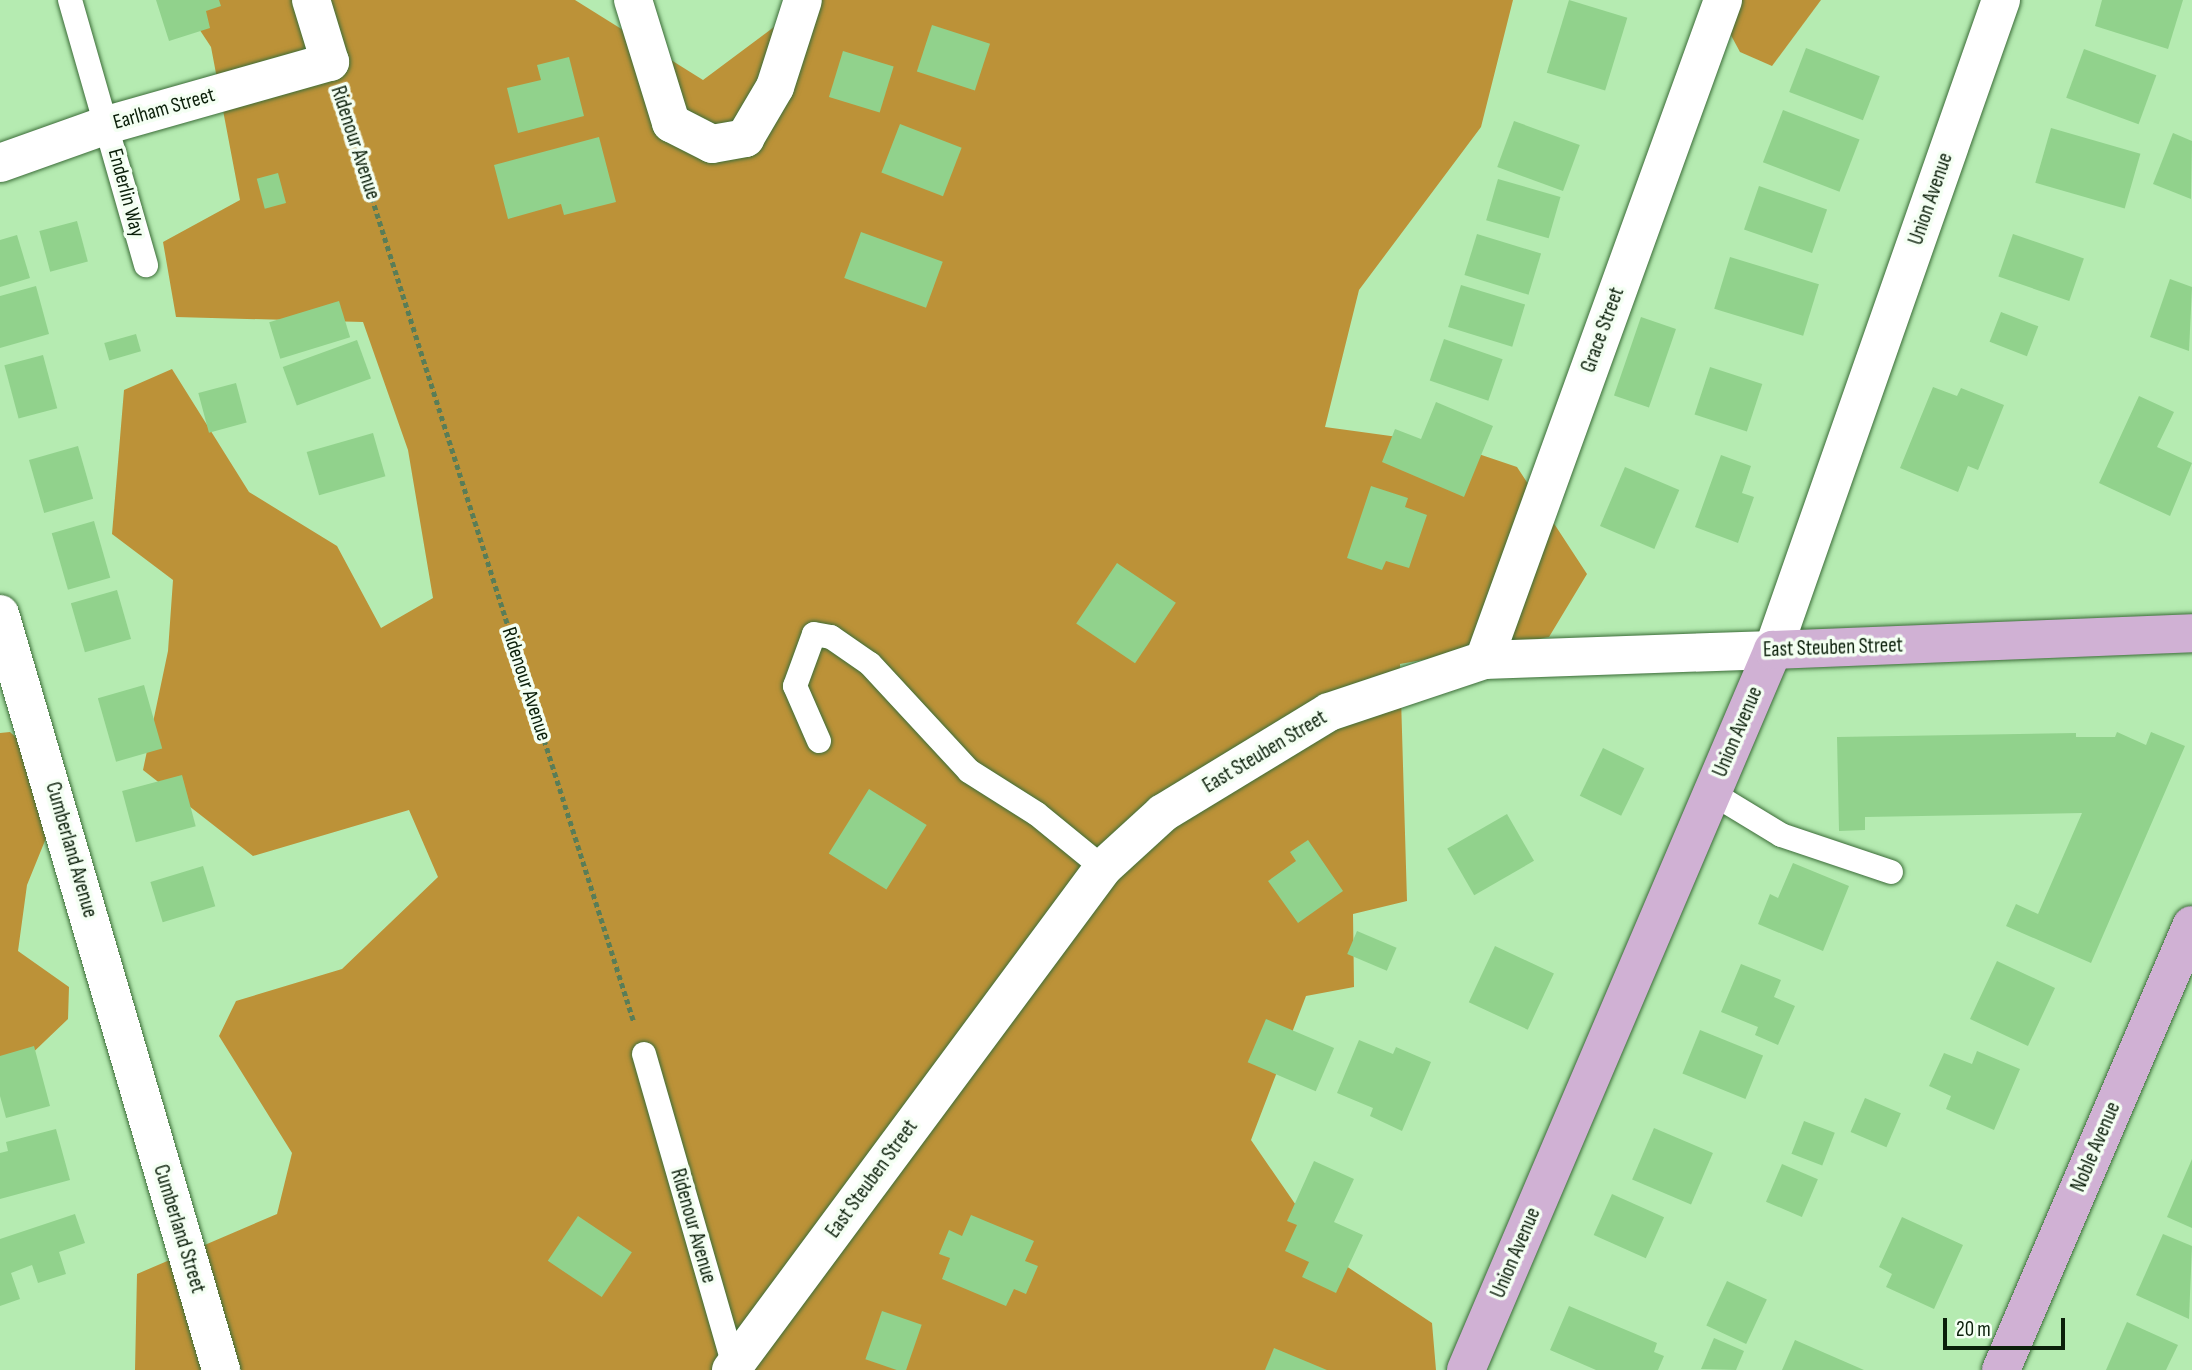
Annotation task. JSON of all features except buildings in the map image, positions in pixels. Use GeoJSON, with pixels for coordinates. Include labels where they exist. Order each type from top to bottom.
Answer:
{"type":"FeatureCollection","features":[{"type":"Feature","properties":{"kind":"main road","name":"East Steuben Street"},"geometry":{"type":"LineString","coordinates":[[1773,650],[2192,633]]}},
{"type":"Feature","properties":{"kind":"main road","name":"Union Avenue"},"geometry":{"type":"LineString","coordinates":[[1466,1370],[1773,650]]}},
{"type":"Feature","properties":{"kind":"main road","name":"Noble Avenue"},"geometry":{"type":"LineString","coordinates":[[2001,1370],[2192,925]]}},
{"type":"Feature","properties":{"kind":"street","name":"Ridenour Avenue"},"geometry":{"type":"LineString","coordinates":[[311,0],[330,62]]}},
{"type":"Feature","properties":{"kind":"street"},"geometry":{"type":"LineString","coordinates":[[633,0],[671,123],[712,144],[745,138],[775,87],[803,0]]}},
{"type":"Feature","properties":{"kind":"street","name":"Grace Street"},"geometry":{"type":"LineString","coordinates":[[1484,660],[1723,0]]}},
{"type":"Feature","properties":{"kind":"street","name":"Union Avenue"},"geometry":{"type":"LineString","coordinates":[[1773,650],[2001,0]]}},
{"type":"Feature","properties":{"kind":"street","name":"Earlham Street"},"geometry":{"type":"LineString","coordinates":[[0,163],[107,125],[330,62]]}},
{"type":"Feature","properties":{"kind":"street","name":"Cumberland Avenue"},"geometry":{"type":"LineString","coordinates":[[0,614],[137,1087]]}},
{"type":"Feature","properties":{"kind":"street","name":"East Steuben Street"},"geometry":{"type":"LineString","coordinates":[[733,1369],[1102,868],[1163,813],[1329,712],[1484,660],[1773,650]]}},
{"type":"Feature","properties":{"kind":"street","name":"Cumberland Street"},"geometry":{"type":"LineString","coordinates":[[137,1087],[221,1370]]}},
{"type":"Feature","properties":{"kind":"lane","name":"Enderlin Way"},"geometry":{"type":"LineString","coordinates":[[70,0],[146,265]]}},
{"type":"Feature","properties":{"kind":"lane"},"geometry":{"type":"LineString","coordinates":[[819,741],[795,686],[814,634],[831,637],[870,664],[969,771],[1037,814],[1102,868]]}},
{"type":"Feature","properties":{"kind":"lane"},"geometry":{"type":"LineString","coordinates":[[1712,793],[1781,835],[1891,872]]}},
{"type":"Feature","properties":{"kind":"lane","name":"Ridenour Avenue"},"geometry":{"type":"LineString","coordinates":[[644,1054],[733,1369]]}},
{"type":"Feature","properties":{"kind":"path","name":"Ridenour Avenue"},"geometry":{"type":"LineString","coordinates":[[330,62],[644,1054]]}},
{"type":"Feature","properties":{"kind":"shaded area"},"geometry":{"type":"Polygon","coordinates":[[[180,0],[575,0],[703,80],[810,0],[1513,0],[1481,127],[1359,290],[1325,427],[1449,444],[1517,467],[1587,574],[1549,637],[1400,664],[1407,901],[1353,914],[1354,987],[1306,996],[1251,1140],[1331,1256],[1432,1323],[1436,1370],[135,1370],[137,1274],[277,1214],[292,1153],[219,1036],[236,1001],[342,969],[438,877],[409,810],[253,856],[143,770],[168,651],[173,580],[112,534],[124,390],[172,369],[249,492],[337,546],[381,628],[433,598],[408,450],[363,322],[176,317],[163,242],[240,200],[211,47],[180,0]]]}},
{"type":"Feature","properties":{"kind":"shaded area"},"geometry":{"type":"Polygon","coordinates":[[[1712,0],[1821,0],[1772,66],[1740,52],[1712,0]]]}},
{"type":"Feature","properties":{"kind":"shaded area"},"geometry":{"type":"Polygon","coordinates":[[[10,732],[68,784],[27,885],[18,951],[69,987],[68,1019],[0,1084],[0,733],[10,732]]]}}]}
